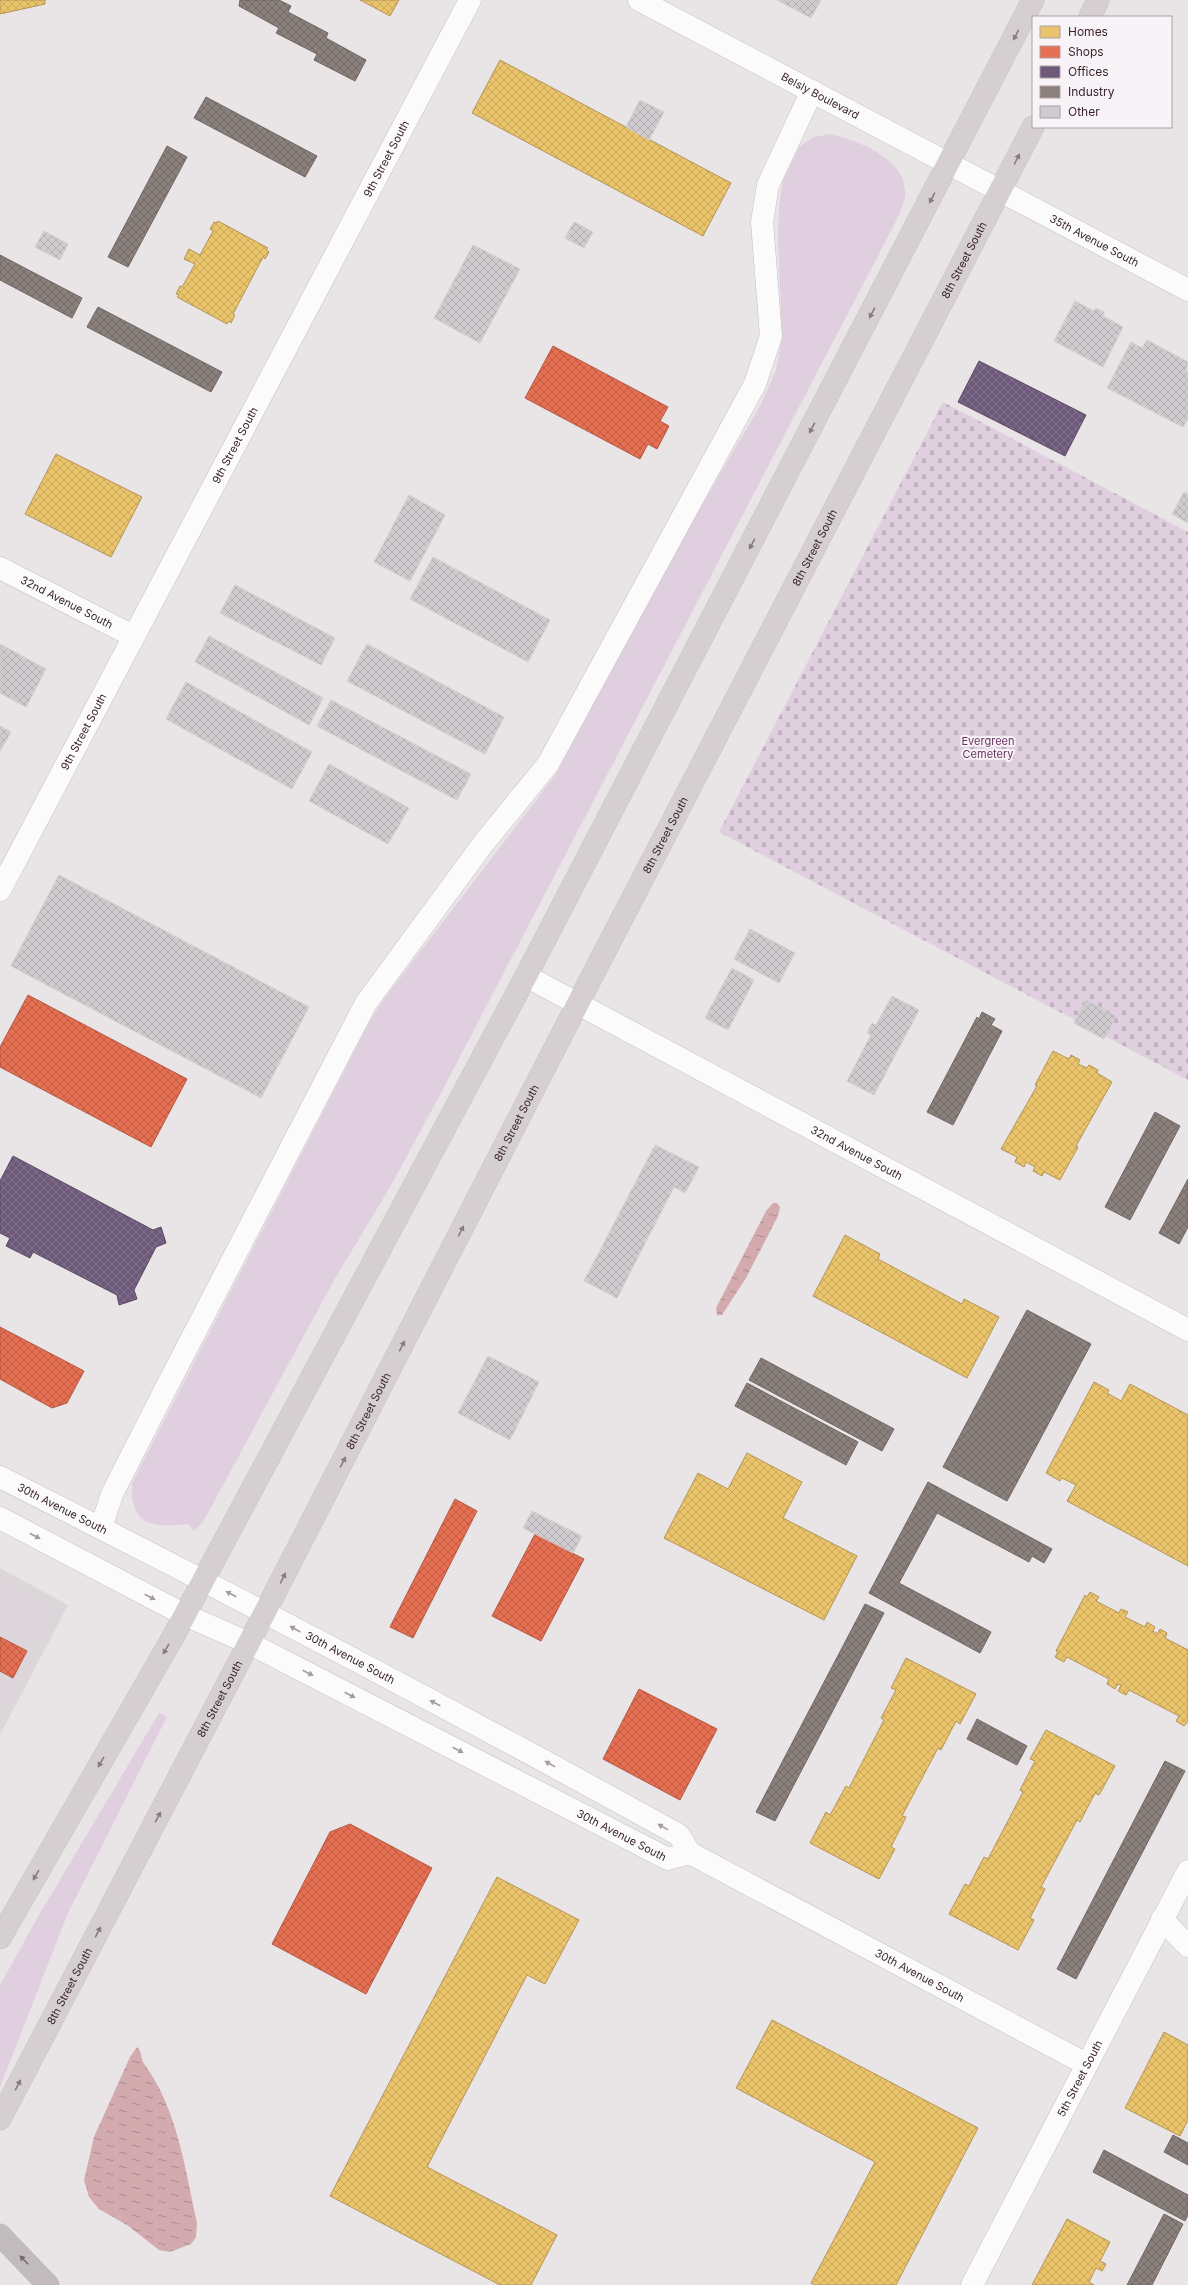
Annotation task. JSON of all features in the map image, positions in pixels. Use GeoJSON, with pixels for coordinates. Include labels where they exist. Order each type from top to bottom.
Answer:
{"type":"FeatureCollection","features":[{"type":"Feature","properties":{"kind":"highway"},"geometry":{"type":"LineString","coordinates":[[0,2235],[48,2285]]}},
{"type":"Feature","properties":{"kind":"main road"},"geometry":{"type":"LineString","coordinates":[[0,1938],[185,1615],[526,976],[950,163],[1033,0]]}},
{"type":"Feature","properties":{"kind":"main road"},"geometry":{"type":"LineString","coordinates":[[1090,16],[1098,0]]}},
{"type":"Feature","properties":{"kind":"main road","name":"8th Street South"},"geometry":{"type":"LineString","coordinates":[[0,2120],[249,1643],[577,1005],[1032,128]]}},
{"type":"Feature","properties":{"kind":"street","name":"9th Street South"},"geometry":{"type":"LineString","coordinates":[[0,890],[470,0]]}},
{"type":"Feature","properties":{"kind":"street","name":"Belsly Boulevard"},"geometry":{"type":"LineString","coordinates":[[639,0],[1001,191]]}},
{"type":"Feature","properties":{"kind":"street"},"geometry":{"type":"LineString","coordinates":[[101,1528],[112,1494],[366,1003],[483,844],[548,764],[755,384],[771,336],[762,222],[768,185],[812,91]]}},
{"type":"Feature","properties":{"kind":"street","name":"35th Avenue South"},"geometry":{"type":"LineString","coordinates":[[1001,191],[1188,290]]}},
{"type":"Feature","properties":{"kind":"street","name":"32nd Avenue South"},"geometry":{"type":"LineString","coordinates":[[0,568],[133,636]]}},
{"type":"Feature","properties":{"kind":"street","name":"32nd Avenue South"},"geometry":{"type":"LineString","coordinates":[[526,976],[577,1005],[1188,1330]]}},
{"type":"Feature","properties":{"kind":"street","name":"30th Avenue South"},"geometry":{"type":"LineString","coordinates":[[0,1477],[204,1579],[512,1743],[679,1835],[690,1854],[1086,2064]]}},
{"type":"Feature","properties":{"kind":"street","name":"30th Avenue South"},"geometry":{"type":"LineString","coordinates":[[0,1518],[185,1615],[249,1643],[668,1859],[690,1854]]}},
{"type":"Feature","properties":{"kind":"street"},"geometry":{"type":"LineString","coordinates":[[497,1770],[512,1743]]}},
{"type":"Feature","properties":{"kind":"street","name":"5th Street South"},"geometry":{"type":"LineString","coordinates":[[972,2285],[1188,1871]]}},
{"type":"Feature","properties":{"kind":"street"},"geometry":{"type":"LineString","coordinates":[[1162,1919],[1188,1946]]}},
{"type":"Feature","properties":{"kind":"shaded area"},"geometry":{"type":"Polygon","coordinates":[[[0,1568],[68,1605],[0,1735],[0,1568]]]}},
{"type":"Feature","properties":{"kind":"green space"},"geometry":{"type":"Polygon","coordinates":[[[830,134],[854,141],[880,154],[899,172],[904,183],[905,196],[895,223],[440,1095],[389,1189],[333,1282],[203,1522],[194,1531],[188,1524],[163,1525],[147,1522],[141,1518],[136,1511],[132,1500],[132,1483],[371,1019],[384,999],[556,774],[668,563],[761,404],[776,370],[782,338],[778,237],[779,206],[783,180],[800,146],[814,137],[830,134]]]}},
{"type":"Feature","properties":{"kind":"green space","name":"Evergreen Cemetery"},"geometry":{"type":"Polygon","coordinates":[[[943,402],[1188,532],[1188,1080],[719,832],[943,402]]]}},
{"type":"Feature","properties":{"kind":"green space"},"geometry":{"type":"Polygon","coordinates":[[[159,1713],[167,1717],[68,1913],[0,2087],[0,1985],[39,1915],[159,1713]]]}},
{"type":"Feature","properties":{"kind":"water"},"geometry":{"type":"Polygon","coordinates":[[[773,1203],[777,1203],[780,1207],[778,1216],[746,1278],[722,1315],[717,1315],[716,1308],[766,1211],[773,1203]]]}},
{"type":"Feature","properties":{"kind":"water"},"geometry":{"type":"Polygon","coordinates":[[[137,2047],[143,2063],[156,2083],[173,2121],[184,2161],[197,2223],[196,2237],[191,2244],[170,2252],[159,2250],[127,2225],[99,2209],[89,2197],[84,2180],[94,2137],[130,2057],[137,2047]]]}},
{"type":"Feature","properties":{"kind":"building: Homes"},"geometry":{"type":"Polygon","coordinates":[[[0,0],[45,0],[45,4],[0,14],[0,0]]]}},
{"type":"Feature","properties":{"kind":"building: Homes"},"geometry":{"type":"Polygon","coordinates":[[[360,0],[399,0],[390,16],[360,0]]]}},
{"type":"Feature","properties":{"kind":"building: Homes"},"geometry":{"type":"Polygon","coordinates":[[[500,60],[731,183],[703,236],[472,113],[500,60]]]}},
{"type":"Feature","properties":{"kind":"building: Homes"},"geometry":{"type":"Polygon","coordinates":[[[218,221],[268,248],[266,250],[269,252],[265,259],[263,257],[233,314],[235,315],[231,323],[229,321],[227,324],[177,297],[179,295],[176,294],[180,286],[182,287],[195,264],[184,259],[189,249],[200,255],[213,231],[210,229],[214,222],[216,223],[218,221]]]}},
{"type":"Feature","properties":{"kind":"building: Homes"},"geometry":{"type":"Polygon","coordinates":[[[56,454],[142,497],[111,557],[25,514],[56,454]]]}},
{"type":"Feature","properties":{"kind":"building: Homes"},"geometry":{"type":"Polygon","coordinates":[[[1053,1051],[1069,1059],[1071,1055],[1080,1060],[1078,1064],[1087,1068],[1089,1065],[1098,1070],[1097,1073],[1112,1082],[1076,1146],[1078,1147],[1060,1180],[1044,1172],[1042,1176],[1033,1171],[1035,1167],[1026,1162],[1024,1167],[1015,1162],[1017,1157],[1001,1149],[1037,1086],[1035,1085],[1053,1051]]]}},
{"type":"Feature","properties":{"kind":"building: Homes"},"geometry":{"type":"Polygon","coordinates":[[[845,1235],[880,1254],[878,1259],[962,1304],[964,1299],[999,1317],[967,1378],[813,1296],[845,1235]]]}},
{"type":"Feature","properties":{"kind":"building: Homes"},"geometry":{"type":"Polygon","coordinates":[[[1094,1382],[1109,1390],[1107,1393],[1121,1401],[1130,1384],[1188,1415],[1188,1566],[1067,1501],[1076,1485],[1062,1478],[1060,1481],[1046,1473],[1094,1382]]]}},
{"type":"Feature","properties":{"kind":"building: Homes"},"geometry":{"type":"Polygon","coordinates":[[[747,1453],[802,1482],[783,1518],[857,1556],[824,1620],[664,1538],[698,1473],[728,1489],[747,1453]]]}},
{"type":"Feature","properties":{"kind":"building: Homes"},"geometry":{"type":"Polygon","coordinates":[[[1090,1592],[1099,1597],[1096,1601],[1119,1613],[1121,1609],[1128,1612],[1125,1617],[1145,1627],[1147,1622],[1155,1627],[1153,1631],[1157,1634],[1160,1629],[1167,1633],[1165,1638],[1188,1650],[1188,1721],[1184,1726],[1176,1721],[1179,1716],[1129,1690],[1126,1695],[1118,1691],[1121,1685],[1118,1684],[1115,1689],[1107,1684],[1109,1679],[1067,1657],[1064,1662],[1055,1657],[1058,1652],[1056,1651],[1085,1595],[1087,1597],[1090,1592]]]}},
{"type":"Feature","properties":{"kind":"building: Homes"},"geometry":{"type":"Polygon","coordinates":[[[906,1658],[976,1694],[960,1724],[956,1721],[941,1750],[938,1748],[902,1816],[906,1817],[891,1847],[895,1849],[879,1879],[810,1843],[826,1812],[830,1815],[846,1786],[849,1788],[884,1720],[881,1718],[896,1690],[891,1688],[906,1658]]]}},
{"type":"Feature","properties":{"kind":"building: Homes"},"geometry":{"type":"Polygon","coordinates":[[[1046,1730],[1115,1766],[1099,1795],[1095,1793],[1080,1822],[1077,1820],[1041,1887],[1045,1889],[1030,1918],[1034,1920],[1018,1950],[949,1914],[965,1884],[969,1886],[984,1857],[988,1859],[1023,1792],[1020,1790],[1035,1761],[1030,1759],[1046,1730]]]}},
{"type":"Feature","properties":{"kind":"building: Homes"},"geometry":{"type":"Polygon","coordinates":[[[497,1877],[579,1920],[545,1984],[527,1975],[427,2167],[557,2235],[531,2285],[500,2285],[330,2196],[497,1877]]]}},
{"type":"Feature","properties":{"kind":"building: Homes"},"geometry":{"type":"Polygon","coordinates":[[[772,2020],[978,2128],[896,2285],[815,2285],[811,2283],[875,2162],[736,2088],[772,2020]]]}},
{"type":"Feature","properties":{"kind":"building: Homes"},"geometry":{"type":"Polygon","coordinates":[[[1164,2032],[1188,2045],[1188,2120],[1180,2136],[1125,2108],[1164,2032]]]}},
{"type":"Feature","properties":{"kind":"building: Homes"},"geometry":{"type":"Polygon","coordinates":[[[1067,2219],[1110,2242],[1100,2261],[1106,2264],[1102,2271],[1096,2268],[1089,2282],[1094,2285],[1032,2285],[1067,2219]]]}},
{"type":"Feature","properties":{"kind":"building: Shops"},"geometry":{"type":"Polygon","coordinates":[[[553,346],[668,407],[660,421],[669,426],[657,449],[648,444],[640,459],[525,398],[553,346]]]}},
{"type":"Feature","properties":{"kind":"building: Shops"},"geometry":{"type":"Polygon","coordinates":[[[28,995],[187,1079],[151,1147],[0,1067],[0,1047],[28,995]]]}},
{"type":"Feature","properties":{"kind":"building: Shops"},"geometry":{"type":"Polygon","coordinates":[[[0,1327],[84,1371],[67,1403],[52,1408],[0,1379],[0,1327]]]}},
{"type":"Feature","properties":{"kind":"building: Shops"},"geometry":{"type":"Polygon","coordinates":[[[455,1499],[477,1511],[413,1638],[390,1627],[455,1499]]]}},
{"type":"Feature","properties":{"kind":"building: Shops"},"geometry":{"type":"Polygon","coordinates":[[[535,1534],[584,1559],[541,1641],[492,1616],[535,1534]]]}},
{"type":"Feature","properties":{"kind":"building: Shops"},"geometry":{"type":"Polygon","coordinates":[[[0,1637],[27,1651],[13,1678],[0,1671],[0,1637]]]}},
{"type":"Feature","properties":{"kind":"building: Shops"},"geometry":{"type":"Polygon","coordinates":[[[639,1689],[717,1729],[680,1800],[603,1759],[639,1689]]]}},
{"type":"Feature","properties":{"kind":"building: Shops"},"geometry":{"type":"Polygon","coordinates":[[[350,1824],[432,1868],[366,1994],[272,1944],[330,1832],[350,1824]]]}},
{"type":"Feature","properties":{"kind":"building: Offices"},"geometry":{"type":"Polygon","coordinates":[[[979,361],[1086,415],[1065,456],[958,402],[979,361]]]}},
{"type":"Feature","properties":{"kind":"building: Offices"},"geometry":{"type":"Polygon","coordinates":[[[13,1156],[153,1230],[161,1227],[166,1243],[156,1247],[134,1290],[137,1299],[119,1305],[117,1295],[33,1252],[30,1258],[6,1246],[10,1238],[0,1233],[0,1181],[13,1156]]]}},
{"type":"Feature","properties":{"kind":"building: Industry"},"geometry":{"type":"Polygon","coordinates":[[[240,0],[279,0],[291,6],[288,12],[328,33],[326,38],[366,60],[355,81],[314,60],[317,54],[276,33],[279,28],[239,6],[240,0]]]}},
{"type":"Feature","properties":{"kind":"building: Industry"},"geometry":{"type":"Polygon","coordinates":[[[206,97],[317,156],[305,177],[194,118],[206,97]]]}},
{"type":"Feature","properties":{"kind":"building: Industry"},"geometry":{"type":"Polygon","coordinates":[[[167,146],[187,157],[128,267],[108,257],[167,146]]]}},
{"type":"Feature","properties":{"kind":"building: Industry"},"geometry":{"type":"Polygon","coordinates":[[[0,255],[82,298],[72,318],[0,280],[0,255]]]}},
{"type":"Feature","properties":{"kind":"building: Industry"},"geometry":{"type":"Polygon","coordinates":[[[98,307],[222,372],[211,392],[87,327],[98,307]]]}},
{"type":"Feature","properties":{"kind":"building: Industry"},"geometry":{"type":"Polygon","coordinates":[[[982,1012],[995,1019],[991,1025],[1002,1031],[953,1125],[927,1112],[977,1017],[979,1019],[982,1012]]]}},
{"type":"Feature","properties":{"kind":"building: Industry"},"geometry":{"type":"Polygon","coordinates":[[[1155,1112],[1180,1126],[1130,1220],[1105,1207],[1155,1112]]]}},
{"type":"Feature","properties":{"kind":"building: Industry"},"geometry":{"type":"Polygon","coordinates":[[[1188,1179],[1188,1227],[1179,1244],[1159,1233],[1188,1179]]]}},
{"type":"Feature","properties":{"kind":"building: Industry"},"geometry":{"type":"Polygon","coordinates":[[[1027,1310],[1091,1344],[1007,1501],[943,1467],[1027,1310]]]}},
{"type":"Feature","properties":{"kind":"building: Industry"},"geometry":{"type":"Polygon","coordinates":[[[761,1358],[894,1429],[882,1451],[749,1380],[761,1358]]]}},
{"type":"Feature","properties":{"kind":"building: Industry"},"geometry":{"type":"Polygon","coordinates":[[[747,1383],[858,1442],[846,1465],[735,1406],[747,1383]]]}},
{"type":"Feature","properties":{"kind":"building: Industry"},"geometry":{"type":"Polygon","coordinates":[[[928,1482],[1052,1549],[1044,1563],[1032,1556],[1029,1562],[937,1513],[899,1583],[991,1632],[980,1653],[869,1593],[928,1482]]]}},
{"type":"Feature","properties":{"kind":"building: Industry"},"geometry":{"type":"Polygon","coordinates":[[[865,1604],[884,1613],[775,1821],[756,1812],[865,1604]]]}},
{"type":"Feature","properties":{"kind":"building: Industry"},"geometry":{"type":"Polygon","coordinates":[[[977,1719],[1027,1746],[1017,1765],[967,1739],[977,1719]]]}},
{"type":"Feature","properties":{"kind":"building: Industry"},"geometry":{"type":"Polygon","coordinates":[[[1165,1761],[1185,1771],[1076,1979],[1057,1969],[1165,1761]]]}},
{"type":"Feature","properties":{"kind":"building: Industry"},"geometry":{"type":"Polygon","coordinates":[[[1173,2135],[1188,2143],[1188,2165],[1164,2152],[1173,2135]]]}},
{"type":"Feature","properties":{"kind":"building: Industry"},"geometry":{"type":"Polygon","coordinates":[[[1104,2150],[1188,2195],[1188,2215],[1185,2221],[1093,2172],[1104,2150]]]}},
{"type":"Feature","properties":{"kind":"building: Industry"},"geometry":{"type":"Polygon","coordinates":[[[1164,2214],[1183,2224],[1152,2285],[1127,2285],[1164,2214]]]}},
{"type":"Feature","properties":{"kind":"building: Other"},"geometry":{"type":"Polygon","coordinates":[[[777,0],[821,0],[811,18],[777,0]]]}},
{"type":"Feature","properties":{"kind":"building: Other"},"geometry":{"type":"Polygon","coordinates":[[[640,100],[664,112],[649,140],[626,127],[640,100]]]}},
{"type":"Feature","properties":{"kind":"building: Other"},"geometry":{"type":"Polygon","coordinates":[[[574,222],[593,232],[584,248],[565,238],[574,222]]]}},
{"type":"Feature","properties":{"kind":"building: Other"},"geometry":{"type":"Polygon","coordinates":[[[44,231],[68,244],[60,260],[35,247],[44,231]]]}},
{"type":"Feature","properties":{"kind":"building: Other"},"geometry":{"type":"Polygon","coordinates":[[[473,245],[520,269],[480,343],[434,318],[473,245]]]}},
{"type":"Feature","properties":{"kind":"building: Other"},"geometry":{"type":"Polygon","coordinates":[[[1075,301],[1094,311],[1096,308],[1104,312],[1103,316],[1123,327],[1103,367],[1054,341],[1075,301]]]}},
{"type":"Feature","properties":{"kind":"building: Other"},"geometry":{"type":"Polygon","coordinates":[[[1147,340],[1188,362],[1186,371],[1188,372],[1188,418],[1183,427],[1107,388],[1131,342],[1142,348],[1147,340]]]}},
{"type":"Feature","properties":{"kind":"building: Other"},"geometry":{"type":"Polygon","coordinates":[[[1184,492],[1188,494],[1188,523],[1172,514],[1184,492]]]}},
{"type":"Feature","properties":{"kind":"building: Other"},"geometry":{"type":"Polygon","coordinates":[[[409,495],[445,515],[410,581],[374,562],[409,495]]]}},
{"type":"Feature","properties":{"kind":"building: Other"},"geometry":{"type":"Polygon","coordinates":[[[433,557],[550,620],[528,662],[410,599],[433,557]]]}},
{"type":"Feature","properties":{"kind":"building: Other"},"geometry":{"type":"Polygon","coordinates":[[[235,585],[335,638],[321,665],[220,613],[235,585]]]}},
{"type":"Feature","properties":{"kind":"building: Other"},"geometry":{"type":"Polygon","coordinates":[[[209,636],[323,698],[309,725],[195,662],[209,636]]]}},
{"type":"Feature","properties":{"kind":"building: Other"},"geometry":{"type":"Polygon","coordinates":[[[0,644],[46,669],[26,707],[0,693],[0,644]]]}},
{"type":"Feature","properties":{"kind":"building: Other"},"geometry":{"type":"Polygon","coordinates":[[[367,644],[504,717],[485,754],[347,681],[367,644]]]}},
{"type":"Feature","properties":{"kind":"building: Other"},"geometry":{"type":"Polygon","coordinates":[[[186,682],[312,752],[292,789],[166,719],[186,682]]]}},
{"type":"Feature","properties":{"kind":"building: Other"},"geometry":{"type":"Polygon","coordinates":[[[331,700],[471,774],[457,800],[317,726],[331,700]]]}},
{"type":"Feature","properties":{"kind":"building: Other"},"geometry":{"type":"Polygon","coordinates":[[[0,726],[11,732],[0,751],[0,726]]]}},
{"type":"Feature","properties":{"kind":"building: Other"},"geometry":{"type":"Polygon","coordinates":[[[329,764],[409,808],[388,844],[309,801],[329,764]]]}},
{"type":"Feature","properties":{"kind":"building: Other"},"geometry":{"type":"Polygon","coordinates":[[[59,875],[309,1007],[261,1098],[11,966],[59,875]]]}},
{"type":"Feature","properties":{"kind":"building: Other"},"geometry":{"type":"Polygon","coordinates":[[[750,929],[795,953],[779,983],[734,959],[750,929]]]}},
{"type":"Feature","properties":{"kind":"building: Other"},"geometry":{"type":"Polygon","coordinates":[[[732,968],[754,980],[728,1030],[705,1018],[732,968]]]}},
{"type":"Feature","properties":{"kind":"building: Other"},"geometry":{"type":"Polygon","coordinates":[[[892,996],[919,1010],[874,1095],[847,1081],[871,1035],[867,1033],[872,1023],[876,1025],[892,996]]]}},
{"type":"Feature","properties":{"kind":"building: Other"},"geometry":{"type":"Polygon","coordinates":[[[1086,1000],[1116,1016],[1104,1039],[1074,1023],[1086,1000]]]}},
{"type":"Feature","properties":{"kind":"building: Other"},"geometry":{"type":"Polygon","coordinates":[[[655,1145],[699,1167],[685,1193],[674,1187],[617,1298],[584,1281],[655,1145]]]}},
{"type":"Feature","properties":{"kind":"building: Other"},"geometry":{"type":"Polygon","coordinates":[[[488,1356],[539,1382],[510,1440],[458,1413],[488,1356]]]}},
{"type":"Feature","properties":{"kind":"building: Other"},"geometry":{"type":"Polygon","coordinates":[[[532,1511],[582,1536],[573,1553],[523,1528],[532,1511]]]}}]}
